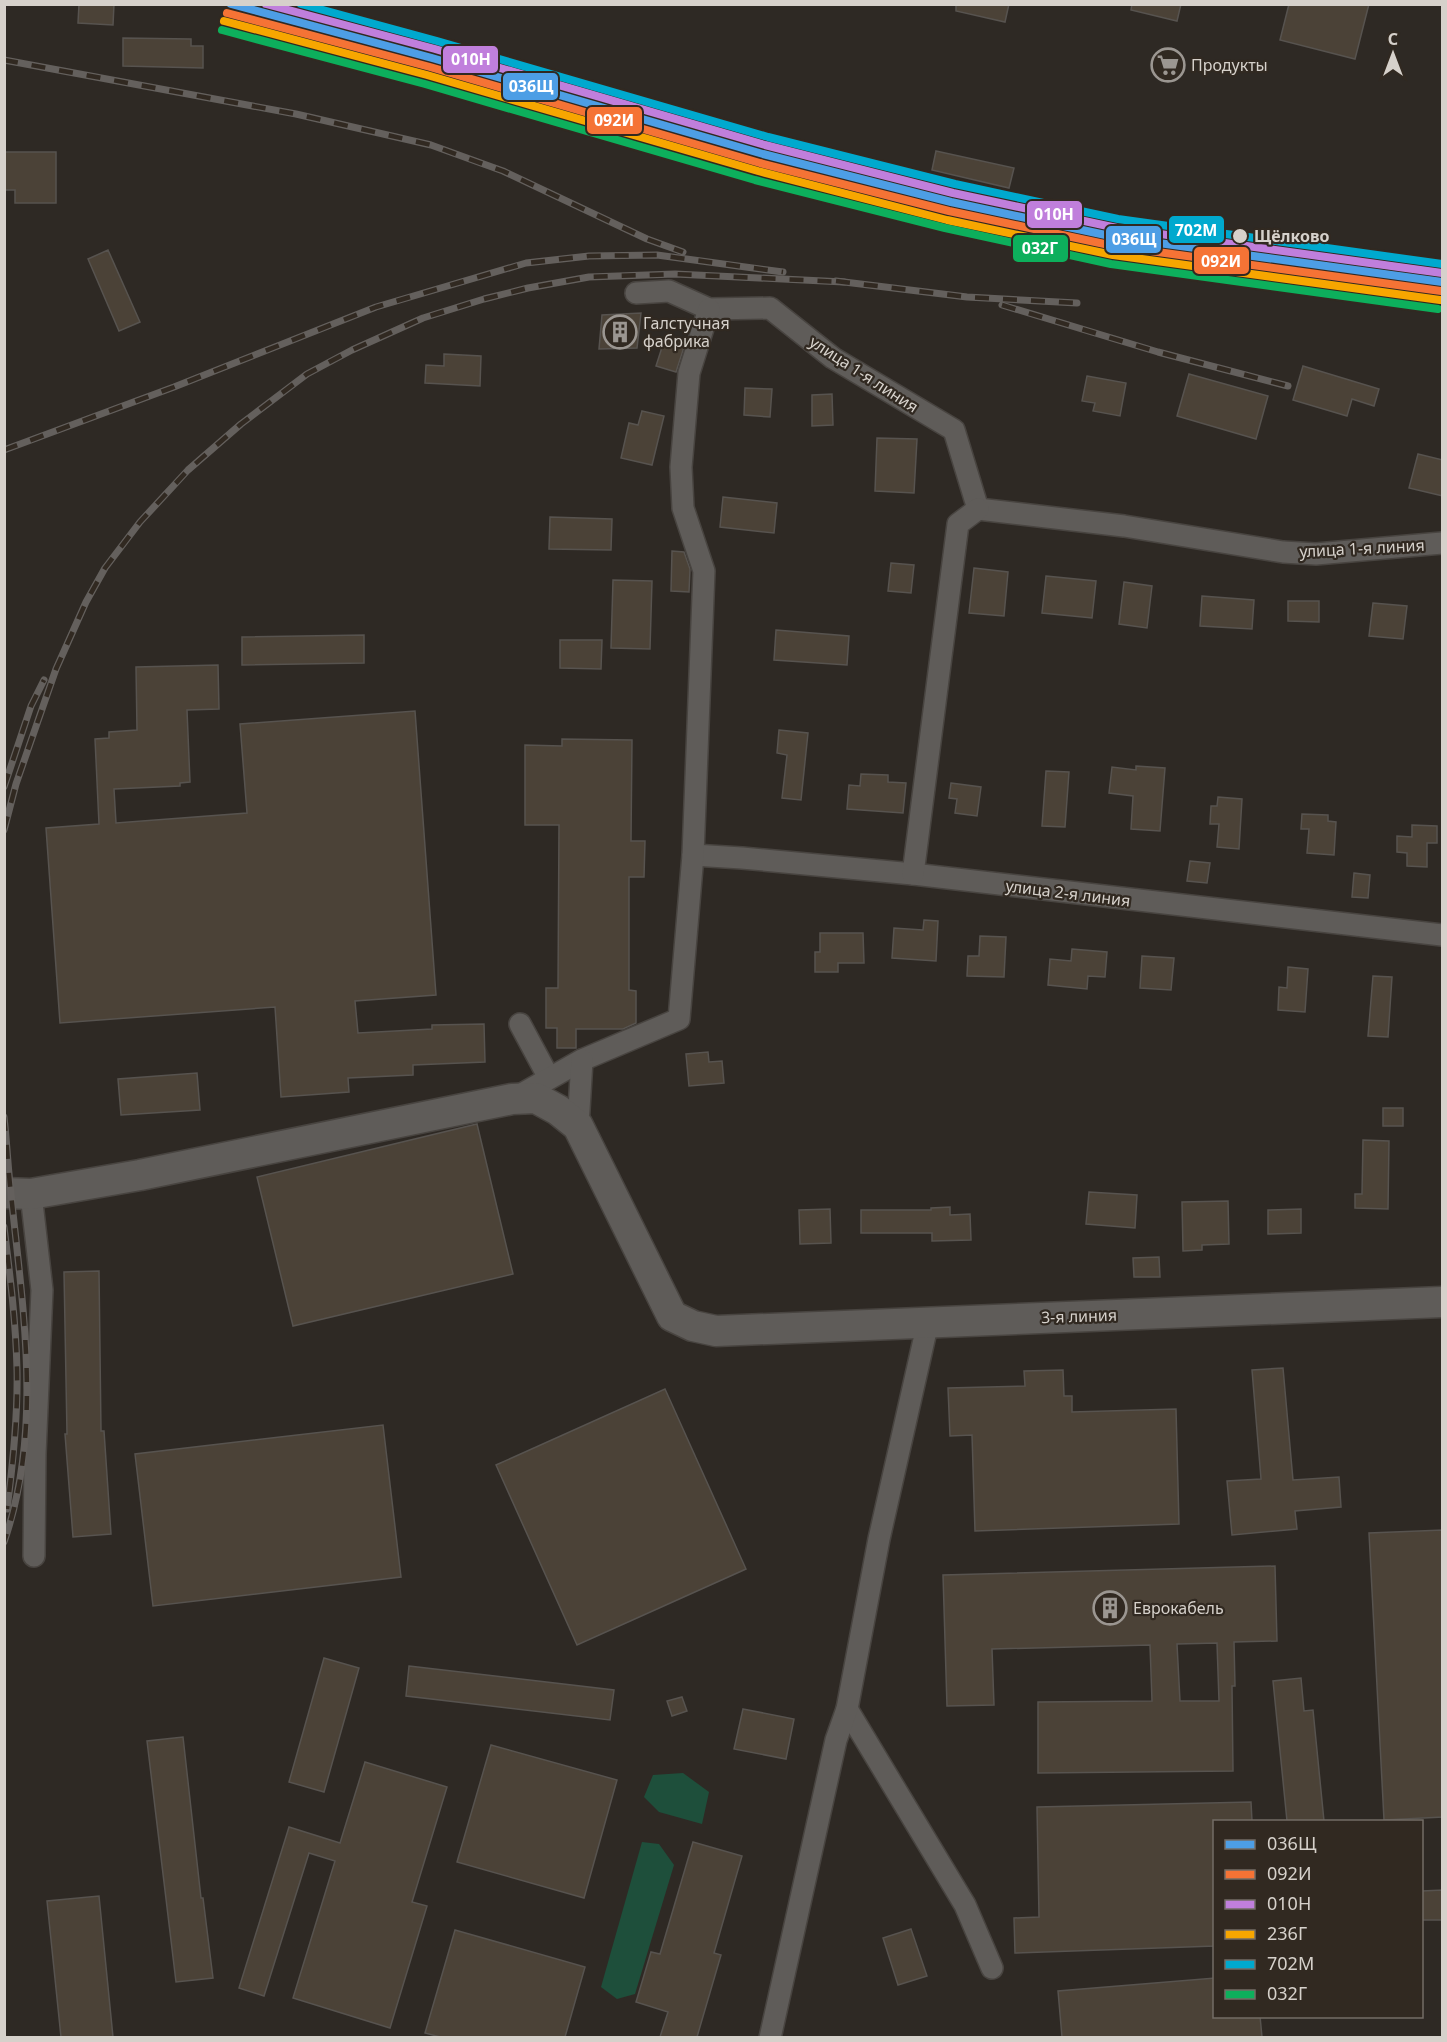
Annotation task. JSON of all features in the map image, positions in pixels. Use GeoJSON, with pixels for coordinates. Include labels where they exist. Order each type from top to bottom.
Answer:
{"type":"FeatureCollection","features":[{"type":"Feature","properties":{"kind":"street"},"geometry":{"type":"LineString","coordinates":[[512,1099],[582,1060],[679,1019],[693,855],[704,571],[683,508],[681,467],[689,373],[709,309],[669,291],[636,293]]}},
{"type":"Feature","properties":{"kind":"street","name":"улица 1-я линия"},"geometry":{"type":"LineString","coordinates":[[709,309],[770,308],[833,358],[954,430],[978,509],[1124,526],[1283,552],[1316,554],[1443,543]]}},
{"type":"Feature","properties":{"kind":"street"},"geometry":{"type":"LineString","coordinates":[[913,874],[958,524],[978,509]]}},
{"type":"Feature","properties":{"kind":"street","name":"улица 2-я линия"},"geometry":{"type":"LineString","coordinates":[[693,855],[913,874],[1443,935]]}},
{"type":"Feature","properties":{"kind":"street"},"geometry":{"type":"LineString","coordinates":[[520,1024],[549,1078]]}},
{"type":"Feature","properties":{"kind":"street"},"geometry":{"type":"LineString","coordinates":[[578,1126],[582,1060]]}},
{"type":"Feature","properties":{"kind":"street"},"geometry":{"type":"LineString","coordinates":[[34,1556],[35,1454],[42,1290],[18,1193],[140,1175],[512,1099],[537,1098],[558,1110],[578,1126]]}},
{"type":"Feature","properties":{"kind":"street","name":"3-я линия"},"geometry":{"type":"LineString","coordinates":[[578,1126],[672,1316],[693,1326],[716,1331],[1443,1302]]}},
{"type":"Feature","properties":{"kind":"street"},"geometry":{"type":"LineString","coordinates":[[770,2037],[836,1740],[847,1709],[879,1539],[928,1322]]}},
{"type":"Feature","properties":{"kind":"street"},"geometry":{"type":"LineString","coordinates":[[847,1709],[965,1905],[992,1968]]}},
{"type":"Feature","properties":{"kind":"green space"},"geometry":{"type":"Polygon","coordinates":[[[683,1773],[709,1792],[702,1824],[659,1812],[644,1797],[653,1775],[683,1773]]]}},
{"type":"Feature","properties":{"kind":"green space"},"geometry":{"type":"Polygon","coordinates":[[[642,1842],[659,1844],[674,1865],[635,1994],[617,1999],[601,1987],[642,1842]]]}},
{"type":"Feature","properties":{"kind":"building"},"geometry":{"type":"Polygon","coordinates":[[[79,4],[114,4],[113,25],[78,23],[79,4]]]}},
{"type":"Feature","properties":{"kind":"building"},"geometry":{"type":"Polygon","coordinates":[[[956,4],[1009,4],[1005,22],[956,11],[956,4]]]}},
{"type":"Feature","properties":{"kind":"building"},"geometry":{"type":"Polygon","coordinates":[[[1132,4],[1181,4],[1177,21],[1131,10],[1132,4]]]}},
{"type":"Feature","properties":{"kind":"building"},"geometry":{"type":"Polygon","coordinates":[[[1289,4],[1369,4],[1355,59],[1280,40],[1289,4]]]}},
{"type":"Feature","properties":{"kind":"building"},"geometry":{"type":"Polygon","coordinates":[[[123,38],[191,39],[191,46],[203,46],[203,68],[123,66],[123,38]]]}},
{"type":"Feature","properties":{"kind":"building"},"geometry":{"type":"Polygon","coordinates":[[[936,151],[1014,168],[1009,188],[932,170],[936,151]]]}},
{"type":"Feature","properties":{"kind":"building"},"geometry":{"type":"Polygon","coordinates":[[[4,152],[56,152],[56,203],[15,203],[15,190],[4,190],[4,152]]]}},
{"type":"Feature","properties":{"kind":"building"},"geometry":{"type":"Polygon","coordinates":[[[108,250],[140,322],[119,331],[88,259],[108,250]]]}},
{"type":"Feature","properties":{"kind":"building","name":"Щёлково"},"geometry":{"type":"Polygon","coordinates":[[[1220,268],[1296,279],[1294,294],[1218,283],[1220,268]]]}},
{"type":"Feature","properties":{"kind":"building","name":"Галстучная фабрика"},"geometry":{"type":"Polygon","coordinates":[[[641,313],[637,348],[599,349],[602,315],[641,313]]]}},
{"type":"Feature","properties":{"kind":"building"},"geometry":{"type":"Polygon","coordinates":[[[665,338],[685,344],[676,372],[656,366],[665,338]]]}},
{"type":"Feature","properties":{"kind":"building"},"geometry":{"type":"Polygon","coordinates":[[[444,354],[481,356],[480,386],[425,383],[426,365],[444,366],[444,354]]]}},
{"type":"Feature","properties":{"kind":"building"},"geometry":{"type":"Polygon","coordinates":[[[1303,366],[1379,389],[1374,406],[1352,399],[1347,416],[1293,400],[1303,366]]]}},
{"type":"Feature","properties":{"kind":"building"},"geometry":{"type":"Polygon","coordinates":[[[1189,374],[1268,396],[1256,439],[1177,416],[1189,374]]]}},
{"type":"Feature","properties":{"kind":"building"},"geometry":{"type":"Polygon","coordinates":[[[1087,376],[1126,383],[1120,416],[1093,411],[1095,403],[1082,401],[1087,376]]]}},
{"type":"Feature","properties":{"kind":"building"},"geometry":{"type":"Polygon","coordinates":[[[745,388],[772,389],[770,417],[744,415],[745,388]]]}},
{"type":"Feature","properties":{"kind":"building"},"geometry":{"type":"Polygon","coordinates":[[[832,394],[833,425],[812,426],[812,395],[832,394]]]}},
{"type":"Feature","properties":{"kind":"building"},"geometry":{"type":"Polygon","coordinates":[[[642,411],[664,416],[652,465],[621,458],[629,423],[638,425],[642,411]]]}},
{"type":"Feature","properties":{"kind":"building"},"geometry":{"type":"Polygon","coordinates":[[[877,438],[917,439],[914,493],[875,491],[877,438]]]}},
{"type":"Feature","properties":{"kind":"building"},"geometry":{"type":"Polygon","coordinates":[[[1418,454],[1443,460],[1443,496],[1409,488],[1418,454]]]}},
{"type":"Feature","properties":{"kind":"building"},"geometry":{"type":"Polygon","coordinates":[[[723,497],[777,503],[774,533],[720,527],[723,497]]]}},
{"type":"Feature","properties":{"kind":"building"},"geometry":{"type":"Polygon","coordinates":[[[550,517],[612,519],[611,550],[549,549],[550,517]]]}},
{"type":"Feature","properties":{"kind":"building"},"geometry":{"type":"Polygon","coordinates":[[[672,551],[684,552],[690,569],[689,592],[671,591],[672,551]]]}},
{"type":"Feature","properties":{"kind":"building"},"geometry":{"type":"Polygon","coordinates":[[[891,563],[914,565],[911,593],[888,591],[891,563]]]}},
{"type":"Feature","properties":{"kind":"building"},"geometry":{"type":"Polygon","coordinates":[[[974,568],[1008,572],[1004,616],[969,613],[974,568]]]}},
{"type":"Feature","properties":{"kind":"building"},"geometry":{"type":"Polygon","coordinates":[[[1046,576],[1096,581],[1092,618],[1042,613],[1046,576]]]}},
{"type":"Feature","properties":{"kind":"building"},"geometry":{"type":"Polygon","coordinates":[[[613,580],[652,581],[650,649],[611,648],[613,580]]]}},
{"type":"Feature","properties":{"kind":"building"},"geometry":{"type":"Polygon","coordinates":[[[1124,582],[1152,586],[1147,628],[1119,624],[1124,582]]]}},
{"type":"Feature","properties":{"kind":"building"},"geometry":{"type":"Polygon","coordinates":[[[1202,596],[1254,600],[1252,629],[1200,626],[1202,596]]]}},
{"type":"Feature","properties":{"kind":"building"},"geometry":{"type":"Polygon","coordinates":[[[1288,601],[1319,601],[1319,622],[1288,621],[1288,601]]]}},
{"type":"Feature","properties":{"kind":"building"},"geometry":{"type":"Polygon","coordinates":[[[1373,603],[1407,606],[1403,639],[1369,636],[1373,603]]]}},
{"type":"Feature","properties":{"kind":"building"},"geometry":{"type":"Polygon","coordinates":[[[776,630],[849,636],[847,665],[774,660],[776,630]]]}},
{"type":"Feature","properties":{"kind":"building"},"geometry":{"type":"Polygon","coordinates":[[[364,635],[364,663],[242,665],[242,637],[364,635]]]}},
{"type":"Feature","properties":{"kind":"building"},"geometry":{"type":"Polygon","coordinates":[[[560,640],[602,640],[601,669],[560,668],[560,640]]]}},
{"type":"Feature","properties":{"kind":"building"},"geometry":{"type":"Polygon","coordinates":[[[218,665],[219,709],[187,710],[190,782],[180,783],[180,786],[114,789],[116,823],[247,813],[240,724],[415,711],[436,995],[355,1001],[358,1033],[432,1029],[432,1025],[484,1024],[485,1062],[413,1065],[413,1075],[348,1078],[349,1092],[281,1097],[275,1007],[60,1023],[46,828],[99,824],[95,739],[109,738],[109,732],[137,730],[136,667],[218,665]]]}},
{"type":"Feature","properties":{"kind":"building"},"geometry":{"type":"Polygon","coordinates":[[[779,730],[808,733],[801,800],[782,798],[787,755],[777,753],[779,730]]]}},
{"type":"Feature","properties":{"kind":"building"},"geometry":{"type":"Polygon","coordinates":[[[562,739],[632,740],[631,841],[645,841],[644,877],[629,877],[629,990],[636,991],[636,1023],[623,1029],[576,1029],[576,1048],[557,1048],[557,1028],[546,1028],[546,988],[558,988],[559,825],[525,825],[525,745],[562,746],[562,739]]]}},
{"type":"Feature","properties":{"kind":"building"},"geometry":{"type":"Polygon","coordinates":[[[1136,766],[1165,768],[1160,831],[1131,829],[1133,796],[1109,793],[1112,767],[1136,770],[1136,766]]]}},
{"type":"Feature","properties":{"kind":"building"},"geometry":{"type":"Polygon","coordinates":[[[1046,771],[1069,772],[1065,827],[1042,826],[1046,771]]]}},
{"type":"Feature","properties":{"kind":"building"},"geometry":{"type":"Polygon","coordinates":[[[861,774],[888,775],[888,782],[906,783],[903,813],[847,809],[849,785],[860,786],[861,774]]]}},
{"type":"Feature","properties":{"kind":"building"},"geometry":{"type":"Polygon","coordinates":[[[951,783],[981,787],[977,816],[955,813],[957,799],[949,798],[951,783]]]}},
{"type":"Feature","properties":{"kind":"building"},"geometry":{"type":"Polygon","coordinates":[[[1218,797],[1242,799],[1239,849],[1217,847],[1219,824],[1210,824],[1211,806],[1217,806],[1218,797]]]}},
{"type":"Feature","properties":{"kind":"building"},"geometry":{"type":"Polygon","coordinates":[[[1302,814],[1328,815],[1328,821],[1336,822],[1334,855],[1307,853],[1309,829],[1301,829],[1302,814]]]}},
{"type":"Feature","properties":{"kind":"building"},"geometry":{"type":"Polygon","coordinates":[[[1412,825],[1437,826],[1437,843],[1427,843],[1427,867],[1407,866],[1407,853],[1397,852],[1397,836],[1412,837],[1412,825]]]}},
{"type":"Feature","properties":{"kind":"building"},"geometry":{"type":"Polygon","coordinates":[[[1190,861],[1210,863],[1207,883],[1187,881],[1190,861]]]}},
{"type":"Feature","properties":{"kind":"building"},"geometry":{"type":"Polygon","coordinates":[[[1354,873],[1370,875],[1368,898],[1352,897],[1354,873]]]}},
{"type":"Feature","properties":{"kind":"building"},"geometry":{"type":"Polygon","coordinates":[[[924,920],[938,921],[936,961],[892,958],[894,928],[923,930],[924,920]]]}},
{"type":"Feature","properties":{"kind":"building"},"geometry":{"type":"Polygon","coordinates":[[[820,933],[863,933],[864,963],[838,963],[838,972],[815,972],[815,952],[820,952],[820,933]]]}},
{"type":"Feature","properties":{"kind":"building"},"geometry":{"type":"Polygon","coordinates":[[[980,936],[1006,937],[1004,977],[967,976],[968,956],[979,956],[980,936]]]}},
{"type":"Feature","properties":{"kind":"building"},"geometry":{"type":"Polygon","coordinates":[[[1072,949],[1107,952],[1105,977],[1088,976],[1087,989],[1048,985],[1050,959],[1071,961],[1072,949]]]}},
{"type":"Feature","properties":{"kind":"building"},"geometry":{"type":"Polygon","coordinates":[[[1142,956],[1174,958],[1171,990],[1140,988],[1142,956]]]}},
{"type":"Feature","properties":{"kind":"building"},"geometry":{"type":"Polygon","coordinates":[[[1288,967],[1308,969],[1305,1012],[1278,1010],[1279,987],[1287,988],[1288,967]]]}},
{"type":"Feature","properties":{"kind":"building"},"geometry":{"type":"Polygon","coordinates":[[[1373,976],[1392,977],[1388,1037],[1368,1036],[1373,976]]]}},
{"type":"Feature","properties":{"kind":"building"},"geometry":{"type":"Polygon","coordinates":[[[708,1052],[709,1062],[722,1061],[724,1083],[689,1086],[686,1054],[708,1052]]]}},
{"type":"Feature","properties":{"kind":"building"},"geometry":{"type":"Polygon","coordinates":[[[197,1073],[200,1110],[121,1115],[118,1079],[197,1073]]]}},
{"type":"Feature","properties":{"kind":"building"},"geometry":{"type":"Polygon","coordinates":[[[1383,1108],[1403,1108],[1403,1126],[1383,1126],[1383,1108]]]}},
{"type":"Feature","properties":{"kind":"building"},"geometry":{"type":"Polygon","coordinates":[[[477,1124],[513,1274],[293,1326],[257,1177],[477,1124]]]}},
{"type":"Feature","properties":{"kind":"building"},"geometry":{"type":"Polygon","coordinates":[[[1363,1140],[1389,1141],[1388,1209],[1355,1208],[1355,1194],[1362,1194],[1363,1140]]]}},
{"type":"Feature","properties":{"kind":"building"},"geometry":{"type":"Polygon","coordinates":[[[1089,1192],[1137,1195],[1135,1228],[1086,1224],[1089,1192]]]}},
{"type":"Feature","properties":{"kind":"building"},"geometry":{"type":"Polygon","coordinates":[[[1228,1201],[1229,1244],[1202,1245],[1202,1250],[1183,1251],[1182,1202],[1228,1201]]]}},
{"type":"Feature","properties":{"kind":"building"},"geometry":{"type":"Polygon","coordinates":[[[950,1207],[950,1215],[970,1214],[971,1240],[932,1241],[932,1233],[861,1233],[861,1210],[931,1210],[931,1208],[950,1207]]]}},
{"type":"Feature","properties":{"kind":"building"},"geometry":{"type":"Polygon","coordinates":[[[830,1209],[831,1243],[800,1244],[799,1210],[830,1209]]]}},
{"type":"Feature","properties":{"kind":"building"},"geometry":{"type":"Polygon","coordinates":[[[1301,1209],[1301,1233],[1268,1234],[1268,1210],[1301,1209]]]}},
{"type":"Feature","properties":{"kind":"building"},"geometry":{"type":"Polygon","coordinates":[[[1159,1257],[1160,1277],[1134,1277],[1133,1258],[1159,1257]]]}},
{"type":"Feature","properties":{"kind":"building"},"geometry":{"type":"Polygon","coordinates":[[[99,1271],[101,1431],[104,1431],[111,1534],[73,1537],[65,1434],[67,1434],[64,1272],[99,1271]]]}},
{"type":"Feature","properties":{"kind":"building"},"geometry":{"type":"Polygon","coordinates":[[[1283,1368],[1293,1480],[1339,1477],[1341,1507],[1295,1511],[1297,1529],[1232,1535],[1227,1481],[1261,1479],[1252,1370],[1283,1368]]]}},
{"type":"Feature","properties":{"kind":"building"},"geometry":{"type":"Polygon","coordinates":[[[1063,1370],[1064,1396],[1072,1396],[1072,1412],[1176,1409],[1179,1524],[975,1531],[972,1435],[950,1436],[948,1388],[1025,1386],[1024,1371],[1063,1370]]]}},
{"type":"Feature","properties":{"kind":"building"},"geometry":{"type":"Polygon","coordinates":[[[665,1389],[746,1569],[577,1645],[496,1465],[665,1389]]]}},
{"type":"Feature","properties":{"kind":"building"},"geometry":{"type":"Polygon","coordinates":[[[383,1425],[401,1577],[153,1606],[135,1454],[383,1425]]]}},
{"type":"Feature","properties":{"kind":"building"},"geometry":{"type":"Polygon","coordinates":[[[1443,1530],[1443,1817],[1384,1820],[1369,1533],[1443,1530]]]}},
{"type":"Feature","properties":{"kind":"building","name":"Еврокабель"},"geometry":{"type":"Polygon","coordinates":[[[1275,1566],[1277,1641],[1234,1642],[1233,1771],[1038,1773],[1038,1702],[1152,1701],[1150,1645],[992,1649],[994,1705],[947,1706],[943,1575],[1275,1566]],[[1217,1643],[1177,1644],[1180,1701],[1219,1701],[1217,1643]]]}},
{"type":"Feature","properties":{"kind":"building"},"geometry":{"type":"Polygon","coordinates":[[[324,1658],[359,1668],[324,1792],[289,1782],[324,1658]]]}},
{"type":"Feature","properties":{"kind":"building"},"geometry":{"type":"Polygon","coordinates":[[[409,1666],[614,1690],[610,1720],[406,1696],[409,1666]]]}},
{"type":"Feature","properties":{"kind":"building"},"geometry":{"type":"Polygon","coordinates":[[[1301,1678],[1304,1711],[1313,1710],[1324,1820],[1287,1820],[1273,1681],[1301,1678]]]}},
{"type":"Feature","properties":{"kind":"building"},"geometry":{"type":"Polygon","coordinates":[[[682,1697],[687,1711],[672,1716],[667,1701],[682,1697]]]}},
{"type":"Feature","properties":{"kind":"building"},"geometry":{"type":"Polygon","coordinates":[[[743,1709],[794,1719],[786,1759],[734,1749],[743,1709]]]}},
{"type":"Feature","properties":{"kind":"building"},"geometry":{"type":"Polygon","coordinates":[[[183,1737],[201,1898],[203,1898],[213,1978],[176,1982],[147,1741],[183,1737]]]}},
{"type":"Feature","properties":{"kind":"building"},"geometry":{"type":"Polygon","coordinates":[[[491,1745],[617,1780],[584,1898],[457,1862],[491,1745]]]}},
{"type":"Feature","properties":{"kind":"building"},"geometry":{"type":"Polygon","coordinates":[[[365,1762],[447,1787],[412,1902],[427,1906],[390,2028],[293,1998],[335,1861],[309,1853],[264,1996],[239,1988],[289,1827],[340,1843],[365,1762]]]}},
{"type":"Feature","properties":{"kind":"building"},"geometry":{"type":"Polygon","coordinates":[[[1251,1802],[1252,1820],[1213,1820],[1213,1946],[1015,1953],[1014,1918],[1039,1917],[1037,1807],[1251,1802]]]}},
{"type":"Feature","properties":{"kind":"building"},"geometry":{"type":"Polygon","coordinates":[[[693,1842],[742,1856],[714,1953],[721,1955],[697,2037],[660,2037],[668,2012],[636,2002],[651,1952],[660,1954],[693,1842]]]}},
{"type":"Feature","properties":{"kind":"building"},"geometry":{"type":"Polygon","coordinates":[[[1443,1890],[1443,1920],[1423,1920],[1423,1891],[1443,1890]]]}},
{"type":"Feature","properties":{"kind":"building"},"geometry":{"type":"Polygon","coordinates":[[[99,1896],[113,2037],[61,2037],[47,1901],[99,1896]]]}},
{"type":"Feature","properties":{"kind":"building"},"geometry":{"type":"Polygon","coordinates":[[[911,1929],[927,1976],[898,1985],[883,1938],[911,1929]]]}},
{"type":"Feature","properties":{"kind":"building"},"geometry":{"type":"Polygon","coordinates":[[[455,1930],[585,1967],[565,2037],[440,2037],[425,2033],[455,1930]]]}},
{"type":"Feature","properties":{"kind":"building"},"geometry":{"type":"Polygon","coordinates":[[[1213,1978],[1213,2018],[1260,2018],[1262,2037],[1062,2037],[1058,1991],[1213,1978]]]}},
{"type":"Feature","properties":{"kind":"railway"},"geometry":{"type":"LineString","coordinates":[[4,60],[296,114],[431,145],[503,171],[647,239],[683,252]]}},
{"type":"Feature","properties":{"kind":"railway"},"geometry":{"type":"LineString","coordinates":[[4,450],[174,387],[376,307],[526,263],[589,256],[657,255],[783,272]]}},
{"type":"Feature","properties":{"kind":"railway"},"geometry":{"type":"LineString","coordinates":[[4,830],[16,784],[56,669],[86,602],[105,568],[140,522],[188,470],[241,424],[307,374],[352,350],[423,318],[528,288],[589,277],[675,274],[844,282]]}},
{"type":"Feature","properties":{"kind":"railway"},"geometry":{"type":"LineString","coordinates":[[836,281],[967,297],[1077,303]]}},
{"type":"Feature","properties":{"kind":"railway"},"geometry":{"type":"LineString","coordinates":[[1002,305],[1158,352],[1288,386]]}},
{"type":"Feature","properties":{"kind":"railway"},"geometry":{"type":"LineString","coordinates":[[4,787],[31,706],[44,680]]}},
{"type":"Feature","properties":{"kind":"railway"},"geometry":{"type":"LineString","coordinates":[[4,1117],[27,1370],[27,1413],[23,1457],[16,1500],[4,1542]]}},
{"type":"Feature","properties":{"kind":"railway"},"geometry":{"type":"LineString","coordinates":[[4,1227],[14,1317],[17,1370],[15,1440],[7,1509]]}},
{"type":"Feature","properties":{"kind":"transit line","name":"036Щ"},"geometry":{"type":"LineString","coordinates":[[231,4],[432,58],[763,154],[951,202],[1115,237],[1442,282]]}},
{"type":"Feature","properties":{"kind":"transit line","name":"010Н"},"geometry":{"type":"LineString","coordinates":[[266,4],[435,49],[765,145],[953,193],[1117,228],[1442,273]]}},
{"type":"Feature","properties":{"kind":"transit line","name":"702М"},"geometry":{"type":"LineString","coordinates":[[301,4],[768,137],[955,184],[1118,219],[1442,264]]}},
{"type":"Feature","properties":{"kind":"transit line","name":"092И"},"geometry":{"type":"LineString","coordinates":[[227,13],[430,67],[760,163],[949,211],[1114,246],[1441,291]]}},
{"type":"Feature","properties":{"kind":"transit line","name":"236Г"},"geometry":{"type":"LineString","coordinates":[[224,21],[427,75],[758,171],[947,220],[1113,255],[1440,300]]}},
{"type":"Feature","properties":{"kind":"transit line","name":"032Г"},"geometry":{"type":"LineString","coordinates":[[222,30],[425,84],[755,180],[945,228],[1111,264],[1438,309]]}},
{"type":"Feature","properties":{"kind":"place","name":"Продукты"},"geometry":{"type":"Point","coordinates":[1168,65]}},
{"type":"Feature","properties":{"kind":"place","name":"Щёлково"},"geometry":{"type":"Point","coordinates":[1240,236]}},
{"type":"Feature","properties":{"kind":"place","name":"Галстучная фабрика"},"geometry":{"type":"Point","coordinates":[620,332]}},
{"type":"Feature","properties":{"kind":"place","name":"Еврокабель"},"geometry":{"type":"Point","coordinates":[1110,1608]}}]}
